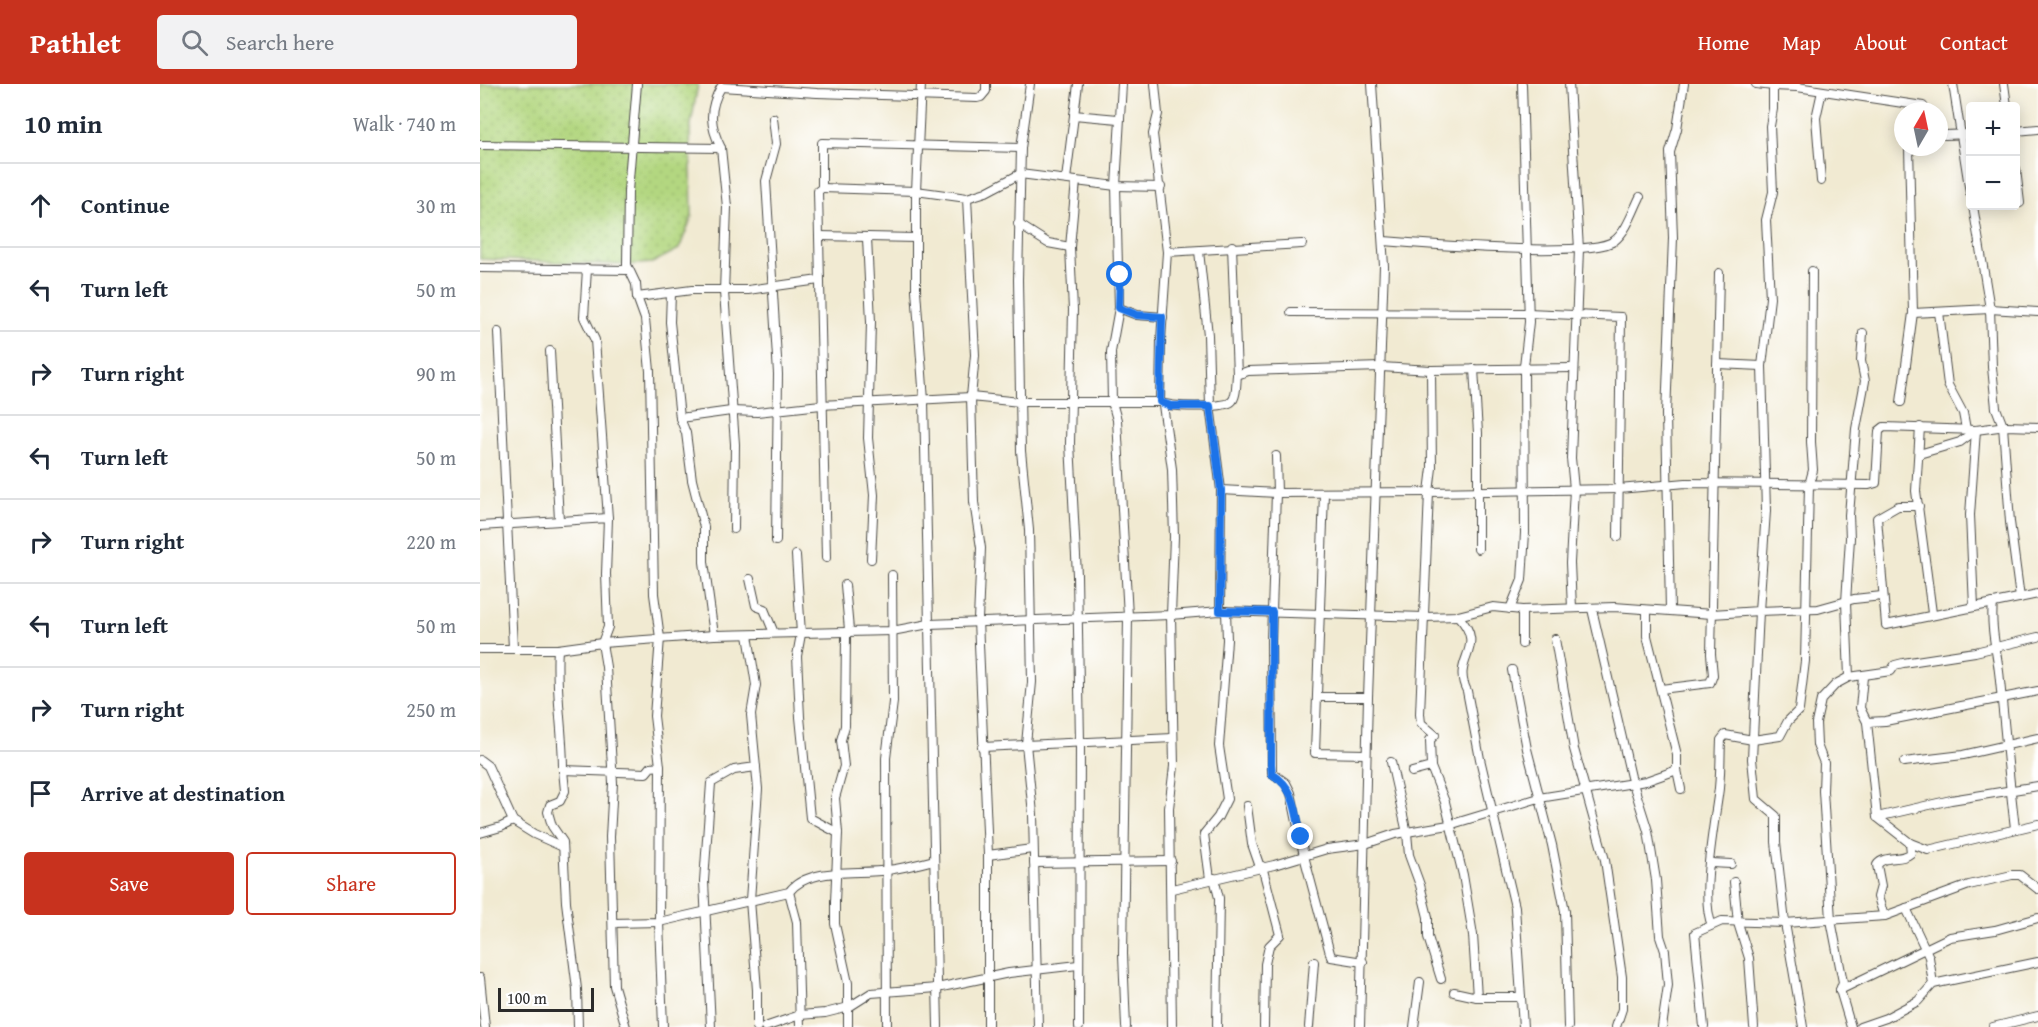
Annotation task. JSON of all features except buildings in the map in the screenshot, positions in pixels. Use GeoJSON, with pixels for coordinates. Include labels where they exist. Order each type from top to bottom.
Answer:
{"type":"FeatureCollection","features":[{"type":"Feature","properties":{"kind":"street"},"geometry":{"type":"LineString","coordinates":[[637,84],[628,192],[627,270],[636,284],[637,297],[645,319],[650,371],[654,594],[660,638],[654,716],[660,766],[659,922],[663,1027]]}},
{"type":"Feature","properties":{"kind":"street"},"geometry":{"type":"LineString","coordinates":[[921,84],[916,191],[916,290],[924,401],[938,1027]]}},
{"type":"Feature","properties":{"kind":"street"},"geometry":{"type":"LineString","coordinates":[[734,529],[735,444],[724,292],[727,207],[721,148],[711,127],[715,98],[721,87],[921,97],[981,97],[986,92],[986,84]]}},
{"type":"Feature","properties":{"kind":"street"},"geometry":{"type":"LineString","coordinates":[[1030,84],[1021,148],[1018,224],[1021,451],[1028,501],[1032,682],[1026,744],[1033,814],[1032,849],[1038,1027]]}},
{"type":"Feature","properties":{"kind":"street"},"geometry":{"type":"LineString","coordinates":[[1066,179],[1078,84]]}},
{"type":"Feature","properties":{"kind":"street"},"geometry":{"type":"LineString","coordinates":[[1122,84],[1118,119],[1116,186],[1119,308],[1111,352],[1112,402],[1117,420],[1128,616],[1124,954],[1126,1027]]}},
{"type":"Feature","properties":{"kind":"street"},"geometry":{"type":"LineString","coordinates":[[1155,84],[1158,114],[1153,134],[1161,186],[1167,252],[1162,317],[1162,404],[1173,489],[1174,537],[1170,615],[1174,766],[1169,808],[1172,888],[1172,1027]]}},
{"type":"Feature","properties":{"kind":"street"},"geometry":{"type":"LineString","coordinates":[[1360,1027],[1366,754],[1383,312],[1383,241],[1372,84]]}},
{"type":"Feature","properties":{"kind":"street"},"geometry":{"type":"LineString","coordinates":[[1510,609],[1522,580],[1526,491],[1524,366],[1528,313],[1528,248],[1522,84]]}},
{"type":"Feature","properties":{"kind":"street"},"geometry":{"type":"LineString","coordinates":[[1569,84],[1579,249],[1570,458],[1574,489],[1570,563],[1572,608]]}},
{"type":"Feature","properties":{"kind":"street"},"geometry":{"type":"LineString","coordinates":[[1670,610],[1670,516],[1666,414],[1673,238],[1670,152],[1677,129],[1684,84]]}},
{"type":"Feature","properties":{"kind":"street"},"geometry":{"type":"LineString","coordinates":[[1756,84],[1797,85],[1822,91],[1901,102]]}},
{"type":"Feature","properties":{"kind":"street"},"geometry":{"type":"LineString","coordinates":[[1953,84],[1966,130]]}},
{"type":"Feature","properties":{"kind":"street"},"geometry":{"type":"LineString","coordinates":[[2004,84],[2006,102]]}},
{"type":"Feature","properties":{"kind":"street"},"geometry":{"type":"LineString","coordinates":[[1773,86],[1770,126],[1773,192],[1766,220],[1770,298],[1762,366],[1766,511],[1754,740],[1756,799],[1776,816],[1776,842],[1785,923],[1803,1027]]}},
{"type":"Feature","properties":{"kind":"street"},"geometry":{"type":"LineString","coordinates":[[1821,180],[1816,118],[1822,91]]}},
{"type":"Feature","properties":{"kind":"street"},"geometry":{"type":"LineString","coordinates":[[1074,115],[1118,119]]}},
{"type":"Feature","properties":{"kind":"street"},"geometry":{"type":"LineString","coordinates":[[773,118],[777,144],[766,181],[779,410],[776,541]]}},
{"type":"Feature","properties":{"kind":"street"},"geometry":{"type":"LineString","coordinates":[[2020,131],[2038,129]]}},
{"type":"Feature","properties":{"kind":"street"},"geometry":{"type":"LineString","coordinates":[[1948,135],[1966,134]]}},
{"type":"Feature","properties":{"kind":"street"},"geometry":{"type":"LineString","coordinates":[[826,558],[818,191],[822,188],[822,143],[1021,148]]}},
{"type":"Feature","properties":{"kind":"street"},"geometry":{"type":"LineString","coordinates":[[480,145],[721,148]]}},
{"type":"Feature","properties":{"kind":"street"},"geometry":{"type":"LineString","coordinates":[[1901,402],[1913,313],[1908,156]]}},
{"type":"Feature","properties":{"kind":"street"},"geometry":{"type":"LineString","coordinates":[[822,188],[916,191],[966,198],[986,192],[1020,174],[1116,186],[1161,186]]}},
{"type":"Feature","properties":{"kind":"street"},"geometry":{"type":"LineString","coordinates":[[1076,181],[1070,247],[1073,310],[1070,403],[1080,742],[1079,1027]]}},
{"type":"Feature","properties":{"kind":"street"},"geometry":{"type":"LineString","coordinates":[[1383,241],[1579,249],[1614,241],[1626,226],[1640,197]]}},
{"type":"Feature","properties":{"kind":"street"},"geometry":{"type":"LineString","coordinates":[[966,198],[975,355],[971,397],[974,502],[981,548],[978,621],[988,855],[988,1027]]}},
{"type":"Feature","properties":{"kind":"street"},"geometry":{"type":"LineString","coordinates":[[1973,210],[1990,309],[1996,408],[2003,426],[2010,522],[2020,598]]}},
{"type":"Feature","properties":{"kind":"street"},"geometry":{"type":"LineString","coordinates":[[1018,224],[1048,243],[1070,247]]}},
{"type":"Feature","properties":{"kind":"street"},"geometry":{"type":"LineString","coordinates":[[820,236],[916,238]]}},
{"type":"Feature","properties":{"kind":"street"},"geometry":{"type":"LineString","coordinates":[[867,238],[870,273],[868,438],[874,495],[870,559]]}},
{"type":"Feature","properties":{"kind":"street"},"geometry":{"type":"LineString","coordinates":[[1167,252],[1199,251],[1232,246],[1302,244]]}},
{"type":"Feature","properties":{"kind":"street"},"geometry":{"type":"LineString","coordinates":[[680,418],[731,411],[971,397],[1020,402],[1112,402],[1210,406],[1230,403],[1234,400],[1237,375],[1232,246]]}},
{"type":"Feature","properties":{"kind":"street"},"geometry":{"type":"LineString","coordinates":[[1199,251],[1208,335],[1210,406],[1221,490],[1223,611],[1227,640],[1219,746],[1227,799],[1218,816],[1204,834],[1212,879],[1219,898],[1217,1027]]}},
{"type":"Feature","properties":{"kind":"street"},"geometry":{"type":"LineString","coordinates":[[480,268],[627,270]]}},
{"type":"Feature","properties":{"kind":"street"},"geometry":{"type":"LineString","coordinates":[[587,270],[584,317],[595,340],[608,518],[606,574],[608,627],[602,643],[606,667],[610,770],[613,783],[610,837],[615,986],[626,1027]]}},
{"type":"Feature","properties":{"kind":"street"},"geometry":{"type":"LineString","coordinates":[[1712,925],[1707,912],[1712,825],[1719,794],[1721,740],[1725,735],[1754,740],[1780,736],[1788,721],[1799,710],[1805,661],[1809,485],[1813,470],[1811,449],[1812,272]]}},
{"type":"Feature","properties":{"kind":"street"},"geometry":{"type":"LineString","coordinates":[[1661,689],[1710,682],[1713,675],[1712,614],[1719,273]]}},
{"type":"Feature","properties":{"kind":"street"},"geometry":{"type":"LineString","coordinates":[[637,297],[671,293],[724,292],[819,280]]}},
{"type":"Feature","properties":{"kind":"street"},"geometry":{"type":"LineString","coordinates":[[671,293],[670,322],[680,418],[686,433],[692,480],[704,527],[704,562],[714,635]]}},
{"type":"Feature","properties":{"kind":"street"},"geometry":{"type":"LineString","coordinates":[[1119,308],[1137,315],[1162,317]]}},
{"type":"Feature","properties":{"kind":"street"},"geometry":{"type":"LineString","coordinates":[[1913,313],[1990,309],[2038,312]]}},
{"type":"Feature","properties":{"kind":"street"},"geometry":{"type":"LineString","coordinates":[[1291,312],[1578,314],[1616,316],[1623,319],[1618,392],[1618,537]]}},
{"type":"Feature","properties":{"kind":"street"},"geometry":{"type":"LineString","coordinates":[[1939,312],[1948,385],[1963,413],[1966,429]]}},
{"type":"Feature","properties":{"kind":"street"},"geometry":{"type":"LineString","coordinates":[[498,332],[513,648]]}},
{"type":"Feature","properties":{"kind":"street"},"geometry":{"type":"LineString","coordinates":[[1849,677],[1846,602],[1856,429],[1865,381],[1861,361],[1863,333]]}},
{"type":"Feature","properties":{"kind":"street"},"geometry":{"type":"LineString","coordinates":[[550,351],[559,520]]}},
{"type":"Feature","properties":{"kind":"street"},"geometry":{"type":"LineString","coordinates":[[1717,364],[1762,366]]}},
{"type":"Feature","properties":{"kind":"street"},"geometry":{"type":"LineString","coordinates":[[1237,375],[1261,370],[1381,367],[1431,370],[1524,366],[1573,368]]}},
{"type":"Feature","properties":{"kind":"street"},"geometry":{"type":"LineString","coordinates":[[1474,369],[1478,433],[1478,549]]}},
{"type":"Feature","properties":{"kind":"street"},"geometry":{"type":"LineString","coordinates":[[1431,370],[1432,468],[1429,492],[1420,714],[1421,723],[1435,735],[1430,740],[1431,767],[1445,802],[1463,875],[1473,935],[1477,997]]}},
{"type":"Feature","properties":{"kind":"street"},"geometry":{"type":"LineString","coordinates":[[1221,490],[1324,493],[1619,489],[1715,484],[1852,486],[1876,483],[1879,431],[1884,427],[1976,430],[2003,426],[2038,427]]}},
{"type":"Feature","properties":{"kind":"street"},"geometry":{"type":"LineString","coordinates":[[1920,427],[1916,491],[1932,614]]}},
{"type":"Feature","properties":{"kind":"street"},"geometry":{"type":"LineString","coordinates":[[1919,454],[1960,442],[1976,430]]}},
{"type":"Feature","properties":{"kind":"street"},"geometry":{"type":"LineString","coordinates":[[1974,607],[1970,557],[1970,515],[1976,430]]}},
{"type":"Feature","properties":{"kind":"street"},"geometry":{"type":"LineString","coordinates":[[1276,456],[1272,612],[1272,774],[1286,783],[1292,793],[1304,856],[1331,957],[1363,962]]}},
{"type":"Feature","properties":{"kind":"street"},"geometry":{"type":"LineString","coordinates":[[1324,493],[1322,613],[1315,753],[1366,754]]}},
{"type":"Feature","properties":{"kind":"street"},"geometry":{"type":"LineString","coordinates":[[1919,506],[1898,506],[1877,518],[1886,625],[2038,594]]}},
{"type":"Feature","properties":{"kind":"street"},"geometry":{"type":"LineString","coordinates":[[480,526],[608,518]]}},
{"type":"Feature","properties":{"kind":"street"},"geometry":{"type":"LineString","coordinates":[[796,555],[801,634],[797,656],[800,727],[808,782],[807,808],[810,818],[838,833]]}},
{"type":"Feature","properties":{"kind":"street"},"geometry":{"type":"LineString","coordinates":[[887,1027],[885,994],[886,758],[893,702],[892,575]]}},
{"type":"Feature","properties":{"kind":"street"},"geometry":{"type":"LineString","coordinates":[[750,579],[756,606],[764,609],[774,633]]}},
{"type":"Feature","properties":{"kind":"street"},"geometry":{"type":"LineString","coordinates":[[845,585],[849,630],[846,636],[845,726],[841,740],[844,766],[836,798],[838,833],[835,924],[846,975],[848,1027]]}},
{"type":"Feature","properties":{"kind":"street"},"geometry":{"type":"LineString","coordinates":[[480,649],[558,649],[660,638],[801,634],[849,630],[892,631],[929,624],[978,621],[1170,615],[1223,611],[1425,617],[1458,616],[1493,607],[1522,610],[1572,608],[1670,610],[1712,614],[1806,610],[1882,596]]}},
{"type":"Feature","properties":{"kind":"street"},"geometry":{"type":"LineString","coordinates":[[1993,603],[1991,620],[2002,697],[2015,828]]}},
{"type":"Feature","properties":{"kind":"street"},"geometry":{"type":"LineString","coordinates":[[1592,609],[1633,783],[1648,831],[1668,985],[1662,1027]]}},
{"type":"Feature","properties":{"kind":"street"},"geometry":{"type":"LineString","coordinates":[[1522,610],[1522,644]]}},
{"type":"Feature","properties":{"kind":"street"},"geometry":{"type":"LineString","coordinates":[[1647,610],[1647,636],[1677,755],[1681,789]]}},
{"type":"Feature","properties":{"kind":"street"},"geometry":{"type":"LineString","coordinates":[[1458,616],[1471,634],[1472,641],[1461,668],[1515,907],[1522,1027]]}},
{"type":"Feature","properties":{"kind":"street"},"geometry":{"type":"LineString","coordinates":[[748,635],[756,685],[751,715],[758,789],[750,900],[757,990],[757,1027]]}},
{"type":"Feature","properties":{"kind":"street"},"geometry":{"type":"LineString","coordinates":[[1851,1027],[1840,990],[1843,982],[1831,920],[1823,791],[1824,763],[1816,745],[1816,723],[1821,700],[1836,684],[1849,677],[1863,677],[1891,671],[1895,665],[1903,663],[1995,648],[2038,637]]}},
{"type":"Feature","properties":{"kind":"street"},"geometry":{"type":"LineString","coordinates":[[1555,639],[1570,728],[1605,860],[1622,977],[1622,1009],[1616,1027]]}},
{"type":"Feature","properties":{"kind":"street"},"geometry":{"type":"LineString","coordinates":[[558,649],[556,688],[563,730],[565,791],[560,801],[550,805],[548,812],[552,826],[563,842],[566,902],[578,997],[578,1027]]}},
{"type":"Feature","properties":{"kind":"street"},"geometry":{"type":"LineString","coordinates":[[1512,670],[1565,911],[1568,1027]]}},
{"type":"Feature","properties":{"kind":"street"},"geometry":{"type":"LineString","coordinates":[[1863,677],[1860,708],[1867,722],[1877,817],[1910,843],[1928,850],[2038,824]]}},
{"type":"Feature","properties":{"kind":"street"},"geometry":{"type":"LineString","coordinates":[[1867,722],[1885,721],[2038,691]]}},
{"type":"Feature","properties":{"kind":"street"},"geometry":{"type":"LineString","coordinates":[[1318,697],[1368,697]]}},
{"type":"Feature","properties":{"kind":"street"},"geometry":{"type":"LineString","coordinates":[[982,747],[1173,738]]}},
{"type":"Feature","properties":{"kind":"street"},"geometry":{"type":"LineString","coordinates":[[1904,762],[1963,755],[2038,738]]}},
{"type":"Feature","properties":{"kind":"street"},"geometry":{"type":"LineString","coordinates":[[480,760],[488,766],[513,820],[534,834],[563,847]]}},
{"type":"Feature","properties":{"kind":"street"},"geometry":{"type":"LineString","coordinates":[[1391,762],[1407,833],[1409,855],[1420,885],[1428,917],[1428,937],[1441,979]]}},
{"type":"Feature","properties":{"kind":"street"},"geometry":{"type":"LineString","coordinates":[[563,770],[646,773],[651,767],[660,766]]}},
{"type":"Feature","properties":{"kind":"street"},"geometry":{"type":"LineString","coordinates":[[711,1027],[704,881],[711,783],[734,770],[756,767]]}},
{"type":"Feature","properties":{"kind":"street"},"geometry":{"type":"LineString","coordinates":[[1412,772],[1431,767]]}},
{"type":"Feature","properties":{"kind":"street"},"geometry":{"type":"LineString","coordinates":[[1172,888],[1327,849],[1365,844],[1449,825],[1539,798],[1633,783],[1677,770]]}},
{"type":"Feature","properties":{"kind":"street"},"geometry":{"type":"LineString","coordinates":[[1877,817],[1951,800],[2038,786]]}},
{"type":"Feature","properties":{"kind":"street"},"geometry":{"type":"LineString","coordinates":[[1247,806],[1252,844],[1261,867],[1280,935],[1269,946],[1265,964],[1264,1027]]}},
{"type":"Feature","properties":{"kind":"street"},"geometry":{"type":"LineString","coordinates":[[480,833],[501,827],[513,820]]}},
{"type":"Feature","properties":{"kind":"street"},"geometry":{"type":"LineString","coordinates":[[1884,916],[1878,897],[1881,886],[1877,865],[1883,860],[1908,857],[1911,853],[1910,843]]}},
{"type":"Feature","properties":{"kind":"street"},"geometry":{"type":"LineString","coordinates":[[988,855],[1032,849]]}},
{"type":"Feature","properties":{"kind":"street"},"geometry":{"type":"LineString","coordinates":[[613,923],[659,922],[706,913],[750,900],[789,892],[802,880],[835,873],[886,871],[934,860]]}},
{"type":"Feature","properties":{"kind":"street"},"geometry":{"type":"LineString","coordinates":[[1034,863],[1171,861]]}},
{"type":"Feature","properties":{"kind":"street"},"geometry":{"type":"LineString","coordinates":[[1711,863],[1731,864]]}},
{"type":"Feature","properties":{"kind":"street"},"geometry":{"type":"LineString","coordinates":[[1704,1027],[1695,933],[1712,925],[1722,921],[1785,923],[1884,916],[1969,885],[2012,875],[2020,875],[2038,889]]}},
{"type":"Feature","properties":{"kind":"street"},"geometry":{"type":"LineString","coordinates":[[1734,882],[1738,923],[1749,958],[1754,1027]]}},
{"type":"Feature","properties":{"kind":"street"},"geometry":{"type":"LineString","coordinates":[[789,892],[797,922],[800,1027]]}},
{"type":"Feature","properties":{"kind":"street"},"geometry":{"type":"LineString","coordinates":[[1906,908],[1932,967],[1933,984]]}},
{"type":"Feature","properties":{"kind":"street"},"geometry":{"type":"LineString","coordinates":[[1840,990],[1950,937],[1995,930],[2038,918]]}},
{"type":"Feature","properties":{"kind":"street"},"geometry":{"type":"LineString","coordinates":[[1309,1027],[1314,962]]}},
{"type":"Feature","properties":{"kind":"street"},"geometry":{"type":"LineString","coordinates":[[1862,1027],[1918,1001],[1933,984],[2038,962]]}},
{"type":"Feature","properties":{"kind":"street"},"geometry":{"type":"LineString","coordinates":[[765,1027],[800,1015],[825,1013],[849,1007],[864,995],[937,988],[1037,969],[1078,965]]}},
{"type":"Feature","properties":{"kind":"street"},"geometry":{"type":"LineString","coordinates":[[480,978],[485,1027]]}},
{"type":"Feature","properties":{"kind":"street"},"geometry":{"type":"LineString","coordinates":[[1414,1027],[1420,982]]}},
{"type":"Feature","properties":{"kind":"street"},"geometry":{"type":"LineString","coordinates":[[1454,992],[1477,997],[1521,997]]}},
{"type":"Feature","properties":{"kind":"street"},"geometry":{"type":"LineString","coordinates":[[1993,1027],[2038,1016]]}},
{"type":"Feature","properties":{"kind":"green space"},"geometry":{"type":"Polygon","coordinates":[[[480,84],[698,84],[690,130],[692,216],[679,249],[652,263],[627,265],[480,259],[480,84]]]}},
{"type":"Feature","properties":{"kind":"route"},"geometry":{"type":"LineString","coordinates":[[1120,275],[1119,308],[1137,315],[1162,317],[1160,402],[1171,406],[1210,406],[1217,444],[1221,490],[1220,611],[1272,612],[1270,714],[1272,774],[1286,783],[1292,793],[1301,837]]}}]}
